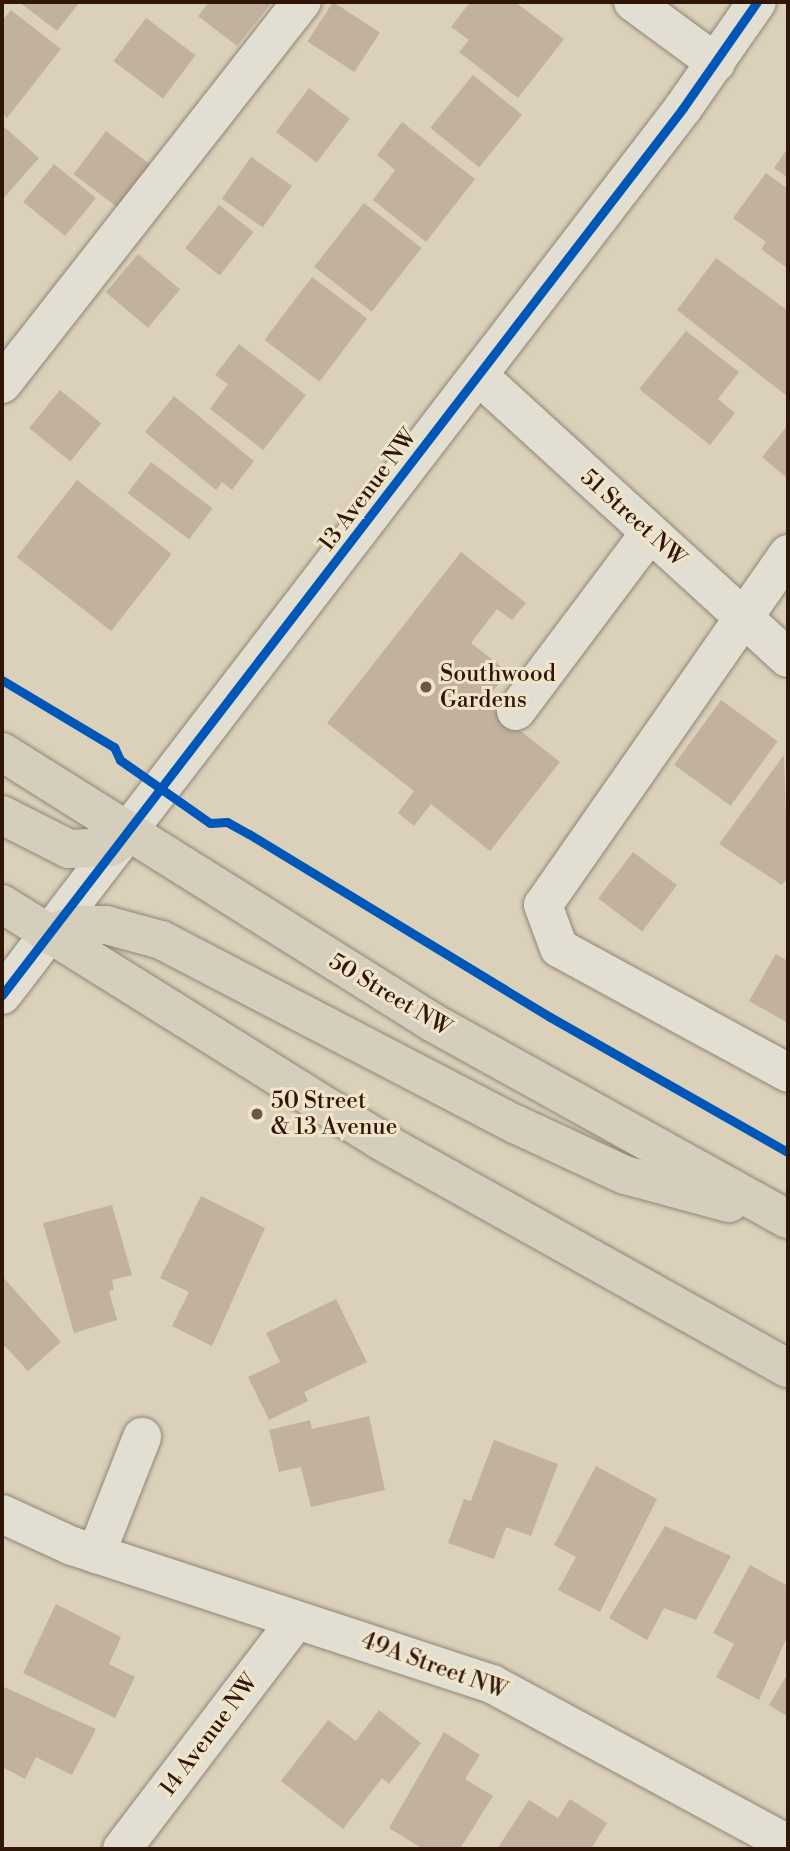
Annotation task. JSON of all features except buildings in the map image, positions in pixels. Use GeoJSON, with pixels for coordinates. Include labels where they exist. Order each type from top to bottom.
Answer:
{"type":"FeatureCollection","features":[{"type":"Feature","properties":{"kind":"main road","name":"50 Street NW"},"geometry":{"type":"LineString","coordinates":[[2,752],[432,1022],[788,1219]]}},
{"type":"Feature","properties":{"kind":"main road"},"geometry":{"type":"LineString","coordinates":[[2,815],[69,849],[111,848],[130,834]]}},
{"type":"Feature","properties":{"kind":"main road"},"geometry":{"type":"LineString","coordinates":[[2,904],[381,1141],[788,1368]]}},
{"type":"Feature","properties":{"kind":"main road"},"geometry":{"type":"LineString","coordinates":[[48,935],[73,925],[106,925],[161,940],[515,1124],[625,1175],[788,1219]]}},
{"type":"Feature","properties":{"kind":"street"},"geometry":{"type":"LineString","coordinates":[[2,384],[302,2]]}},
{"type":"Feature","properties":{"kind":"street"},"geometry":{"type":"LineString","coordinates":[[633,2],[716,63]]}},
{"type":"Feature","properties":{"kind":"street","name":"13 Avenue NW"},"geometry":{"type":"LineString","coordinates":[[2,995],[130,834],[479,376],[716,63],[757,2]]}},
{"type":"Feature","properties":{"kind":"street","name":"51 Street NW"},"geometry":{"type":"LineString","coordinates":[[479,376],[649,534],[788,658]]}},
{"type":"Feature","properties":{"kind":"street"},"geometry":{"type":"LineString","coordinates":[[516,710],[649,534]]}},
{"type":"Feature","properties":{"kind":"street"},"geometry":{"type":"LineString","coordinates":[[788,554],[543,905],[559,948],[788,1073]]}},
{"type":"Feature","properties":{"kind":"street"},"geometry":{"type":"LineString","coordinates":[[96,1554],[142,1437]]}},
{"type":"Feature","properties":{"kind":"street","name":"49A Street NW"},"geometry":{"type":"LineString","coordinates":[[2,1514],[96,1554],[296,1621],[392,1647],[492,1684],[788,1844]]}},
{"type":"Feature","properties":{"kind":"street","name":"14 Avenue NW"},"geometry":{"type":"LineString","coordinates":[[122,1849],[296,1621]]}},
{"type":"Feature","properties":{"kind":"cycle path"},"geometry":{"type":"LineString","coordinates":[[2,995],[683,108],[757,2]]}},
{"type":"Feature","properties":{"kind":"cycle path"},"geometry":{"type":"LineString","coordinates":[[2,680],[114,747],[120,760],[210,823],[227,822],[249,834],[550,1017],[788,1152]]}},
{"type":"Feature","properties":{"kind":"place","name":"Southwood Gardens"},"geometry":{"type":"Point","coordinates":[426,687]}},
{"type":"Feature","properties":{"kind":"place","name":"50 Street & 13 Avenue"},"geometry":{"type":"Point","coordinates":[257,1114]}}]}
